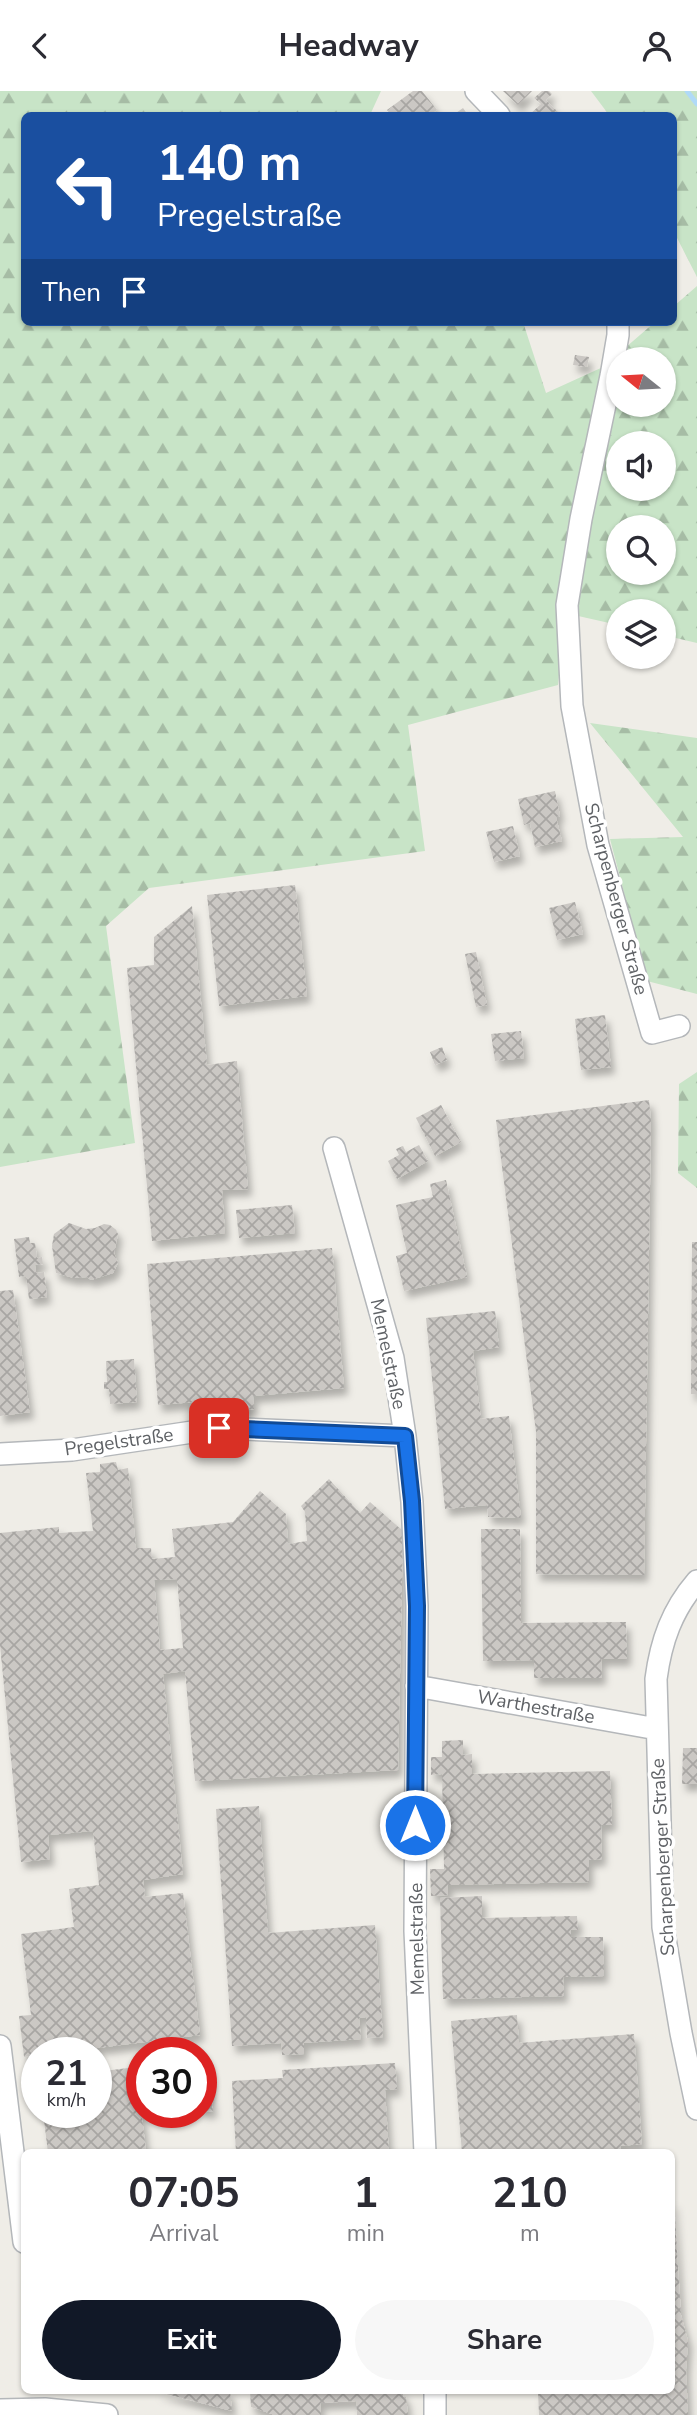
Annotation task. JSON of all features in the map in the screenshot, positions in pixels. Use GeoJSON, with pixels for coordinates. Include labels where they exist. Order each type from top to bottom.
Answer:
{"type":"FeatureCollection","features":[{"type":"Feature","properties":{"kind":"street"},"geometry":{"type":"LineString","coordinates":[[476,91],[496,112]]}},
{"type":"Feature","properties":{"kind":"street","name":"Scharpenberger Straße"},"geometry":{"type":"LineString","coordinates":[[618,326],[611,376],[581,519],[567,605],[572,706],[598,845],[652,1033],[680,1025]]}},
{"type":"Feature","properties":{"kind":"street","name":"Memelstraße"},"geometry":{"type":"LineString","coordinates":[[334,1148],[393,1358],[412,1501],[417,1606],[415,1931],[425,2149]]}},
{"type":"Feature","properties":{"kind":"street","name":"Pregelstraße"},"geometry":{"type":"LineString","coordinates":[[0,1454],[72,1450],[219,1428],[405,1436]]}},
{"type":"Feature","properties":{"kind":"street","name":"Scharpenberger Straße"},"geometry":{"type":"LineString","coordinates":[[697,1581],[672,1614],[660,1650],[656,1679],[663,1927],[697,2109]]}},
{"type":"Feature","properties":{"kind":"street","name":"Warthestraße"},"geometry":{"type":"LineString","coordinates":[[416,1686],[657,1729]]}},
{"type":"Feature","properties":{"kind":"street"},"geometry":{"type":"LineString","coordinates":[[0,2046],[21,2218]]}},
{"type":"Feature","properties":{"kind":"street"},"geometry":{"type":"LineString","coordinates":[[435,2394],[435,2415]]}},
{"type":"Feature","properties":{"kind":"street"},"geometry":{"type":"LineString","coordinates":[[0,2410],[44,2400],[107,2415]]}},
{"type":"Feature","properties":{"kind":"green space"},"geometry":{"type":"Polygon","coordinates":[[[0,91],[381,91],[371,112],[21,112],[21,326],[524,326],[546,393],[606,364],[606,417],[676,417],[676,347],[626,347],[650,326],[677,326],[677,303],[697,286],[697,643],[676,638],[676,599],[606,599],[606,622],[565,613],[558,685],[408,725],[425,851],[149,888],[106,926],[135,1143],[0,1167],[0,91]]]}},
{"type":"Feature","properties":{"kind":"green space"},"geometry":{"type":"Polygon","coordinates":[[[591,91],[697,91],[697,277],[677,238],[677,112],[607,112],[591,91]]]}},
{"type":"Feature","properties":{"kind":"green space"},"geometry":{"type":"Polygon","coordinates":[[[590,723],[697,738],[697,994],[647,981],[610,839],[683,837],[590,723]]]}},
{"type":"Feature","properties":{"kind":"green space"},"geometry":{"type":"Polygon","coordinates":[[[697,1072],[697,1188],[678,1173],[679,1084],[697,1072]]]}},
{"type":"Feature","properties":{"kind":"building"},"geometry":{"type":"Polygon","coordinates":[[[413,91],[422,91],[437,110],[389,112],[387,110],[413,91]]]}},
{"type":"Feature","properties":{"kind":"building"},"geometry":{"type":"Polygon","coordinates":[[[503,91],[532,91],[518,105],[503,91]]]}},
{"type":"Feature","properties":{"kind":"building"},"geometry":{"type":"Polygon","coordinates":[[[542,91],[549,91],[552,94],[546,100],[558,112],[532,112],[541,104],[534,98],[542,91]]]}},
{"type":"Feature","properties":{"kind":"building"},"geometry":{"type":"Polygon","coordinates":[[[575,355],[589,357],[587,367],[573,365],[575,355]]]}},
{"type":"Feature","properties":{"kind":"building"},"geometry":{"type":"Polygon","coordinates":[[[555,791],[560,816],[556,817],[562,841],[535,847],[530,823],[524,825],[518,799],[555,791]]]}},
{"type":"Feature","properties":{"kind":"building"},"geometry":{"type":"Polygon","coordinates":[[[513,826],[520,856],[494,862],[486,832],[513,826]]]}},
{"type":"Feature","properties":{"kind":"building"},"geometry":{"type":"Polygon","coordinates":[[[295,885],[307,996],[219,1006],[207,895],[295,885]]]}},
{"type":"Feature","properties":{"kind":"building"},"geometry":{"type":"Polygon","coordinates":[[[575,902],[583,934],[557,940],[549,908],[575,902]]]}},
{"type":"Feature","properties":{"kind":"building"},"geometry":{"type":"Polygon","coordinates":[[[192,906],[207,1065],[237,1061],[248,1189],[222,1190],[225,1233],[152,1241],[127,968],[154,965],[154,937],[192,906]]]}},
{"type":"Feature","properties":{"kind":"building"},"geometry":{"type":"Polygon","coordinates":[[[476,952],[487,1005],[476,1007],[465,954],[476,952]]]}},
{"type":"Feature","properties":{"kind":"building"},"geometry":{"type":"Polygon","coordinates":[[[605,1015],[611,1067],[581,1070],[575,1019],[605,1015]]]}},
{"type":"Feature","properties":{"kind":"building"},"geometry":{"type":"Polygon","coordinates":[[[521,1031],[524,1058],[495,1061],[491,1034],[521,1031]]]}},
{"type":"Feature","properties":{"kind":"building"},"geometry":{"type":"Polygon","coordinates":[[[442,1047],[447,1060],[435,1065],[430,1052],[442,1047]]]}},
{"type":"Feature","properties":{"kind":"building"},"geometry":{"type":"Polygon","coordinates":[[[649,1100],[651,1121],[644,1575],[536,1574],[536,1432],[496,1120],[649,1100]]]}},
{"type":"Feature","properties":{"kind":"building"},"geometry":{"type":"Polygon","coordinates":[[[441,1105],[461,1142],[435,1156],[416,1118],[441,1105]]]}},
{"type":"Feature","properties":{"kind":"building"},"geometry":{"type":"Polygon","coordinates":[[[419,1145],[428,1161],[397,1179],[388,1161],[399,1155],[396,1149],[403,1146],[406,1152],[419,1145]]]}},
{"type":"Feature","properties":{"kind":"building"},"geometry":{"type":"Polygon","coordinates":[[[446,1180],[467,1277],[404,1291],[396,1256],[407,1253],[396,1205],[433,1197],[430,1184],[446,1180]]]}},
{"type":"Feature","properties":{"kind":"building"},"geometry":{"type":"Polygon","coordinates":[[[292,1205],[295,1233],[239,1238],[236,1210],[292,1205]]]}},
{"type":"Feature","properties":{"kind":"building"},"geometry":{"type":"Polygon","coordinates":[[[69,1223],[86,1229],[104,1224],[116,1230],[118,1234],[114,1253],[118,1263],[113,1273],[91,1280],[87,1277],[74,1278],[56,1273],[52,1246],[54,1234],[69,1223]]]}},
{"type":"Feature","properties":{"kind":"building"},"geometry":{"type":"Polygon","coordinates":[[[29,1237],[30,1243],[35,1243],[37,1258],[42,1257],[43,1264],[35,1265],[36,1273],[44,1272],[47,1297],[29,1299],[26,1276],[19,1277],[14,1239],[29,1237]]]}},
{"type":"Feature","properties":{"kind":"building"},"geometry":{"type":"Polygon","coordinates":[[[692,1242],[697,1242],[697,1394],[691,1394],[692,1242]]]}},
{"type":"Feature","properties":{"kind":"building"},"geometry":{"type":"Polygon","coordinates":[[[332,1248],[344,1388],[253,1396],[254,1409],[208,1413],[207,1401],[158,1405],[147,1264],[332,1248]]]}},
{"type":"Feature","properties":{"kind":"building"},"geometry":{"type":"Polygon","coordinates":[[[13,1290],[30,1412],[0,1416],[0,1291],[13,1290]]]}},
{"type":"Feature","properties":{"kind":"building"},"geometry":{"type":"Polygon","coordinates":[[[495,1311],[499,1347],[473,1351],[481,1419],[509,1416],[521,1518],[488,1517],[487,1505],[445,1509],[426,1318],[495,1311]]]}},
{"type":"Feature","properties":{"kind":"building"},"geometry":{"type":"Polygon","coordinates":[[[134,1359],[137,1402],[110,1404],[109,1389],[104,1389],[104,1382],[107,1382],[106,1361],[134,1359]]]}},
{"type":"Feature","properties":{"kind":"building"},"geometry":{"type":"Polygon","coordinates":[[[116,1462],[118,1470],[128,1468],[136,1548],[151,1548],[152,1559],[175,1557],[172,1529],[233,1522],[260,1491],[286,1514],[288,1544],[307,1541],[305,1512],[301,1506],[329,1479],[360,1513],[370,1502],[403,1531],[398,1770],[195,1781],[185,1671],[163,1674],[183,1874],[143,1880],[145,1897],[183,1893],[200,2035],[126,2037],[126,2044],[112,2046],[112,2037],[22,2037],[19,2016],[31,2015],[21,1934],[74,1927],[69,1889],[99,1885],[93,1831],[48,1835],[50,1859],[21,1862],[0,1645],[0,1533],[59,1527],[59,1533],[93,1531],[86,1473],[100,1472],[100,1464],[116,1462]],[[177,1579],[154,1580],[160,1650],[183,1648],[177,1579]]]}},
{"type":"Feature","properties":{"kind":"building"},"geometry":{"type":"Polygon","coordinates":[[[481,1529],[520,1529],[521,1623],[626,1622],[627,1659],[601,1659],[602,1678],[534,1678],[534,1660],[483,1661],[481,1529]]]}},
{"type":"Feature","properties":{"kind":"building"},"geometry":{"type":"Polygon","coordinates":[[[463,1740],[463,1755],[472,1754],[472,1774],[610,1771],[612,1825],[601,1825],[602,1859],[589,1860],[589,1882],[448,1885],[448,1895],[431,1896],[430,1869],[444,1869],[442,1774],[431,1775],[431,1757],[442,1757],[442,1741],[463,1740]]]}},
{"type":"Feature","properties":{"kind":"building"},"geometry":{"type":"Polygon","coordinates":[[[683,1748],[697,1748],[697,1784],[682,1784],[683,1748]]]}},
{"type":"Feature","properties":{"kind":"building"},"geometry":{"type":"Polygon","coordinates":[[[259,1806],[268,1933],[375,1925],[383,2037],[367,2038],[366,2017],[359,2018],[361,2039],[304,2043],[304,2054],[282,2055],[281,2043],[232,2046],[216,1809],[259,1806]]]}},
{"type":"Feature","properties":{"kind":"building"},"geometry":{"type":"Polygon","coordinates":[[[482,1896],[482,1918],[577,1916],[578,1930],[571,1930],[571,1937],[603,1937],[604,1976],[563,1977],[564,1996],[443,1999],[440,1898],[482,1896]]]}},
{"type":"Feature","properties":{"kind":"building"},"geometry":{"type":"Polygon","coordinates":[[[517,2015],[519,2043],[634,2034],[642,2144],[620,2146],[620,2149],[462,2149],[451,2021],[517,2015]]]}},
{"type":"Feature","properties":{"kind":"building"},"geometry":{"type":"Polygon","coordinates":[[[395,2063],[397,2089],[385,2090],[389,2149],[236,2149],[232,2081],[283,2078],[282,2070],[395,2063]]]}},
{"type":"Feature","properties":{"kind":"building"},"geometry":{"type":"Polygon","coordinates":[[[126,2068],[126,2128],[143,2128],[146,2149],[48,2149],[45,2128],[112,2128],[112,2070],[126,2068]]]}},
{"type":"Feature","properties":{"kind":"building"},"geometry":{"type":"Polygon","coordinates":[[[675,2217],[681,2315],[688,2341],[688,2415],[539,2415],[538,2394],[675,2394],[675,2217]]]}},
{"type":"Feature","properties":{"kind":"building"},"geometry":{"type":"Polygon","coordinates":[[[167,2394],[230,2394],[232,2411],[167,2394]]]}},
{"type":"Feature","properties":{"kind":"building"},"geometry":{"type":"Polygon","coordinates":[[[250,2394],[403,2394],[403,2397],[406,2397],[408,2415],[357,2415],[356,2401],[320,2403],[321,2415],[275,2415],[251,2407],[250,2394]]]}},
{"type":"Feature","properties":{"kind":"waterway"},"geometry":{"type":"LineString","coordinates":[[687,91],[697,104]]}},
{"type":"Feature","properties":{"kind":"route"},"geometry":{"type":"LineString","coordinates":[[219,1428],[405,1436],[412,1501],[417,1606],[415,1825]]}}]}
